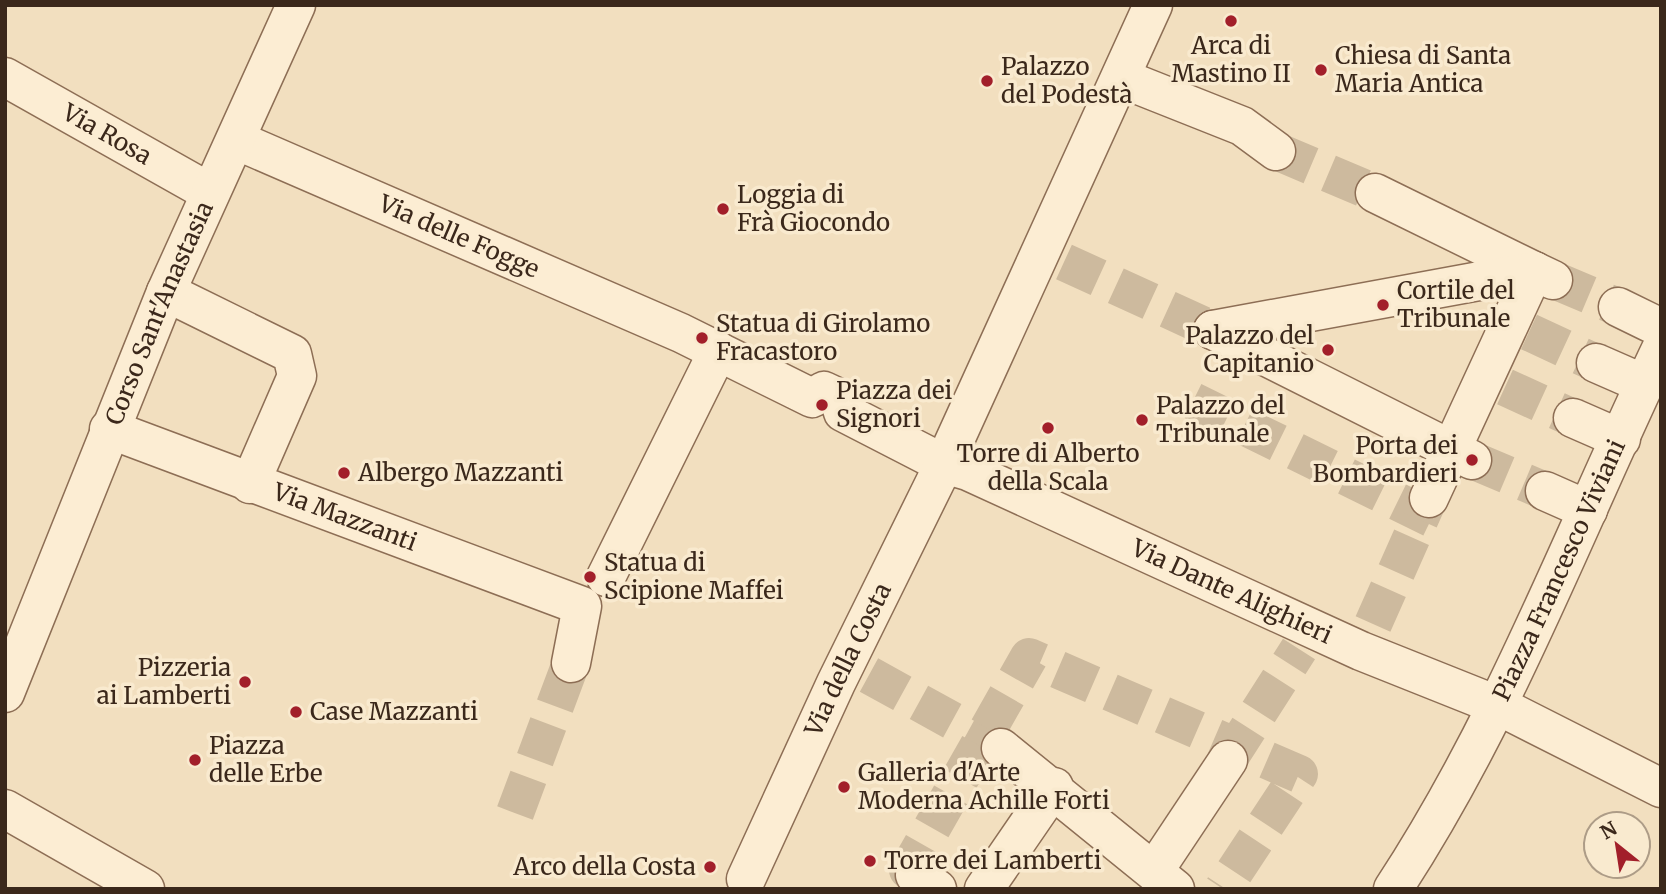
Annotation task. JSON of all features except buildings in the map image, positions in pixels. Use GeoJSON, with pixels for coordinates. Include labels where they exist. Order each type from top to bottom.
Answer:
{"type":"FeatureCollection","features":[{"type":"Feature","properties":{"kind":"street","name":"Corso Sant'Anastasia"},"geometry":{"type":"LineString","coordinates":[[5,692],[33,628],[108,429],[166,292],[296,5]]}},
{"type":"Feature","properties":{"kind":"street"},"geometry":{"type":"LineString","coordinates":[[607,577],[718,351],[813,398],[824,391],[839,398],[843,412],[956,468],[1053,257],[1077,176],[1153,5]]}},
{"type":"Feature","properties":{"kind":"street","name":"Via Rosa"},"geometry":{"type":"LineString","coordinates":[[5,77],[209,192]]}},
{"type":"Feature","properties":{"kind":"street"},"geometry":{"type":"LineString","coordinates":[[1121,78],[1242,126],[1276,151]]}},
{"type":"Feature","properties":{"kind":"street","name":"Via delle Fogge"},"geometry":{"type":"LineString","coordinates":[[236,140],[681,332],[718,351]]}},
{"type":"Feature","properties":{"kind":"street"},"geometry":{"type":"LineString","coordinates":[[1375,192],[1544,275]]}},
{"type":"Feature","properties":{"kind":"street"},"geometry":{"type":"LineString","coordinates":[[1429,498],[1462,455],[1544,275]]}},
{"type":"Feature","properties":{"kind":"street"},"geometry":{"type":"LineString","coordinates":[[1462,455],[1213,330],[1544,275]]}},
{"type":"Feature","properties":{"kind":"street"},"geometry":{"type":"LineString","coordinates":[[166,292],[292,354],[296,376],[250,484]]}},
{"type":"Feature","properties":{"kind":"street"},"geometry":{"type":"LineString","coordinates":[[1618,307],[1661,328]]}},
{"type":"Feature","properties":{"kind":"street","name":"Piazza Francesco Viviani"},"geometry":{"type":"LineString","coordinates":[[1661,349],[1499,706],[1661,788]]}},
{"type":"Feature","properties":{"kind":"street"},"geometry":{"type":"LineString","coordinates":[[1595,363],[1644,384]]}},
{"type":"Feature","properties":{"kind":"street"},"geometry":{"type":"LineString","coordinates":[[1573,418],[1621,439]]}},
{"type":"Feature","properties":{"kind":"street","name":"Via Mazzanti"},"geometry":{"type":"LineString","coordinates":[[108,429],[582,606],[571,663]]}},
{"type":"Feature","properties":{"kind":"street","name":"Via Dante Alighieri"},"geometry":{"type":"LineString","coordinates":[[956,468],[1305,639],[1367,637],[1499,706]]}},
{"type":"Feature","properties":{"kind":"street","name":"Via della Costa"},"geometry":{"type":"LineString","coordinates":[[746,879],[857,669],[956,468]]}},
{"type":"Feature","properties":{"kind":"street"},"geometry":{"type":"LineString","coordinates":[[1545,491],[1588,510]]}},
{"type":"Feature","properties":{"kind":"street"},"geometry":{"type":"LineString","coordinates":[[1393,889],[1419,850],[1499,706]]}},
{"type":"Feature","properties":{"kind":"street"},"geometry":{"type":"LineString","coordinates":[[993,753],[1054,787],[1165,880],[1228,760]]}},
{"type":"Feature","properties":{"kind":"street"},"geometry":{"type":"LineString","coordinates":[[984,889],[1054,787]]}},
{"type":"Feature","properties":{"kind":"street"},"geometry":{"type":"LineString","coordinates":[[5,809],[145,889]]}},
{"type":"Feature","properties":{"kind":"tunnel"},"geometry":{"type":"LineString","coordinates":[[1276,151],[1375,193]]}},
{"type":"Feature","properties":{"kind":"tunnel"},"geometry":{"type":"LineString","coordinates":[[1064,262],[1213,330]]}},
{"type":"Feature","properties":{"kind":"tunnel"},"geometry":{"type":"LineString","coordinates":[[1554,280],[1618,307]]}},
{"type":"Feature","properties":{"kind":"tunnel"},"geometry":{"type":"LineString","coordinates":[[1529,332],[1596,363]]}},
{"type":"Feature","properties":{"kind":"tunnel"},"geometry":{"type":"LineString","coordinates":[[1505,387],[1573,418]]}},
{"type":"Feature","properties":{"kind":"tunnel"},"geometry":{"type":"LineString","coordinates":[[1193,401],[1435,520]]}},
{"type":"Feature","properties":{"kind":"tunnel"},"geometry":{"type":"LineString","coordinates":[[1472,460],[1545,491]]}},
{"type":"Feature","properties":{"kind":"tunnel"},"geometry":{"type":"LineString","coordinates":[[1373,624],[1429,498]]}},
{"type":"Feature","properties":{"kind":"tunnel"},"geometry":{"type":"LineString","coordinates":[[1228,760],[1299,649]]}},
{"type":"Feature","properties":{"kind":"tunnel"},"geometry":{"type":"LineString","coordinates":[[915,875],[908,870],[1029,657],[1299,774],[1223,889]]}},
{"type":"Feature","properties":{"kind":"tunnel"},"geometry":{"type":"LineString","coordinates":[[515,813],[571,663]]}},
{"type":"Feature","properties":{"kind":"tunnel"},"geometry":{"type":"LineString","coordinates":[[869,675],[991,742]]}},
{"type":"Feature","properties":{"kind":"place","name":"Arca di Mastino II"},"geometry":{"type":"Point","coordinates":[1231,21]}},
{"type":"Feature","properties":{"kind":"place","name":"Chiesa di Santa Maria Antica"},"geometry":{"type":"Point","coordinates":[1321,70]}},
{"type":"Feature","properties":{"kind":"place","name":"Palazzo del Podestà"},"geometry":{"type":"Point","coordinates":[987,81]}},
{"type":"Feature","properties":{"kind":"place","name":"Loggia di Frà Giocondo"},"geometry":{"type":"Point","coordinates":[723,209]}},
{"type":"Feature","properties":{"kind":"place","name":"Cortile del Tribunale"},"geometry":{"type":"Point","coordinates":[1383,305]}},
{"type":"Feature","properties":{"kind":"place","name":"Statua di Girolamo Fracastoro"},"geometry":{"type":"Point","coordinates":[702,338]}},
{"type":"Feature","properties":{"kind":"place","name":"Palazzo del Capitanio"},"geometry":{"type":"Point","coordinates":[1328,350]}},
{"type":"Feature","properties":{"kind":"place","name":"Piazza dei Signori"},"geometry":{"type":"Point","coordinates":[822,405]}},
{"type":"Feature","properties":{"kind":"place","name":"Palazzo del Tribunale"},"geometry":{"type":"Point","coordinates":[1142,420]}},
{"type":"Feature","properties":{"kind":"place","name":"Torre di Alberto della Scala"},"geometry":{"type":"Point","coordinates":[1048,428]}},
{"type":"Feature","properties":{"kind":"place","name":"Porta dei Bombardieri"},"geometry":{"type":"Point","coordinates":[1472,460]}},
{"type":"Feature","properties":{"kind":"place","name":"Albergo Mazzanti"},"geometry":{"type":"Point","coordinates":[344,473]}},
{"type":"Feature","properties":{"kind":"place","name":"Statua di Scipione Maffei"},"geometry":{"type":"Point","coordinates":[590,577]}},
{"type":"Feature","properties":{"kind":"place","name":"Pizzeria ai Lamberti"},"geometry":{"type":"Point","coordinates":[245,682]}},
{"type":"Feature","properties":{"kind":"place","name":"Case Mazzanti"},"geometry":{"type":"Point","coordinates":[296,712]}},
{"type":"Feature","properties":{"kind":"place","name":"Piazza delle Erbe"},"geometry":{"type":"Point","coordinates":[195,760]}},
{"type":"Feature","properties":{"kind":"place","name":"Galleria d'Arte Moderna Achille Forti"},"geometry":{"type":"Point","coordinates":[844,787]}},
{"type":"Feature","properties":{"kind":"place","name":"Torre dei Lamberti"},"geometry":{"type":"Point","coordinates":[870,861]}},
{"type":"Feature","properties":{"kind":"place","name":"Arco della Costa"},"geometry":{"type":"Point","coordinates":[710,867]}}]}
